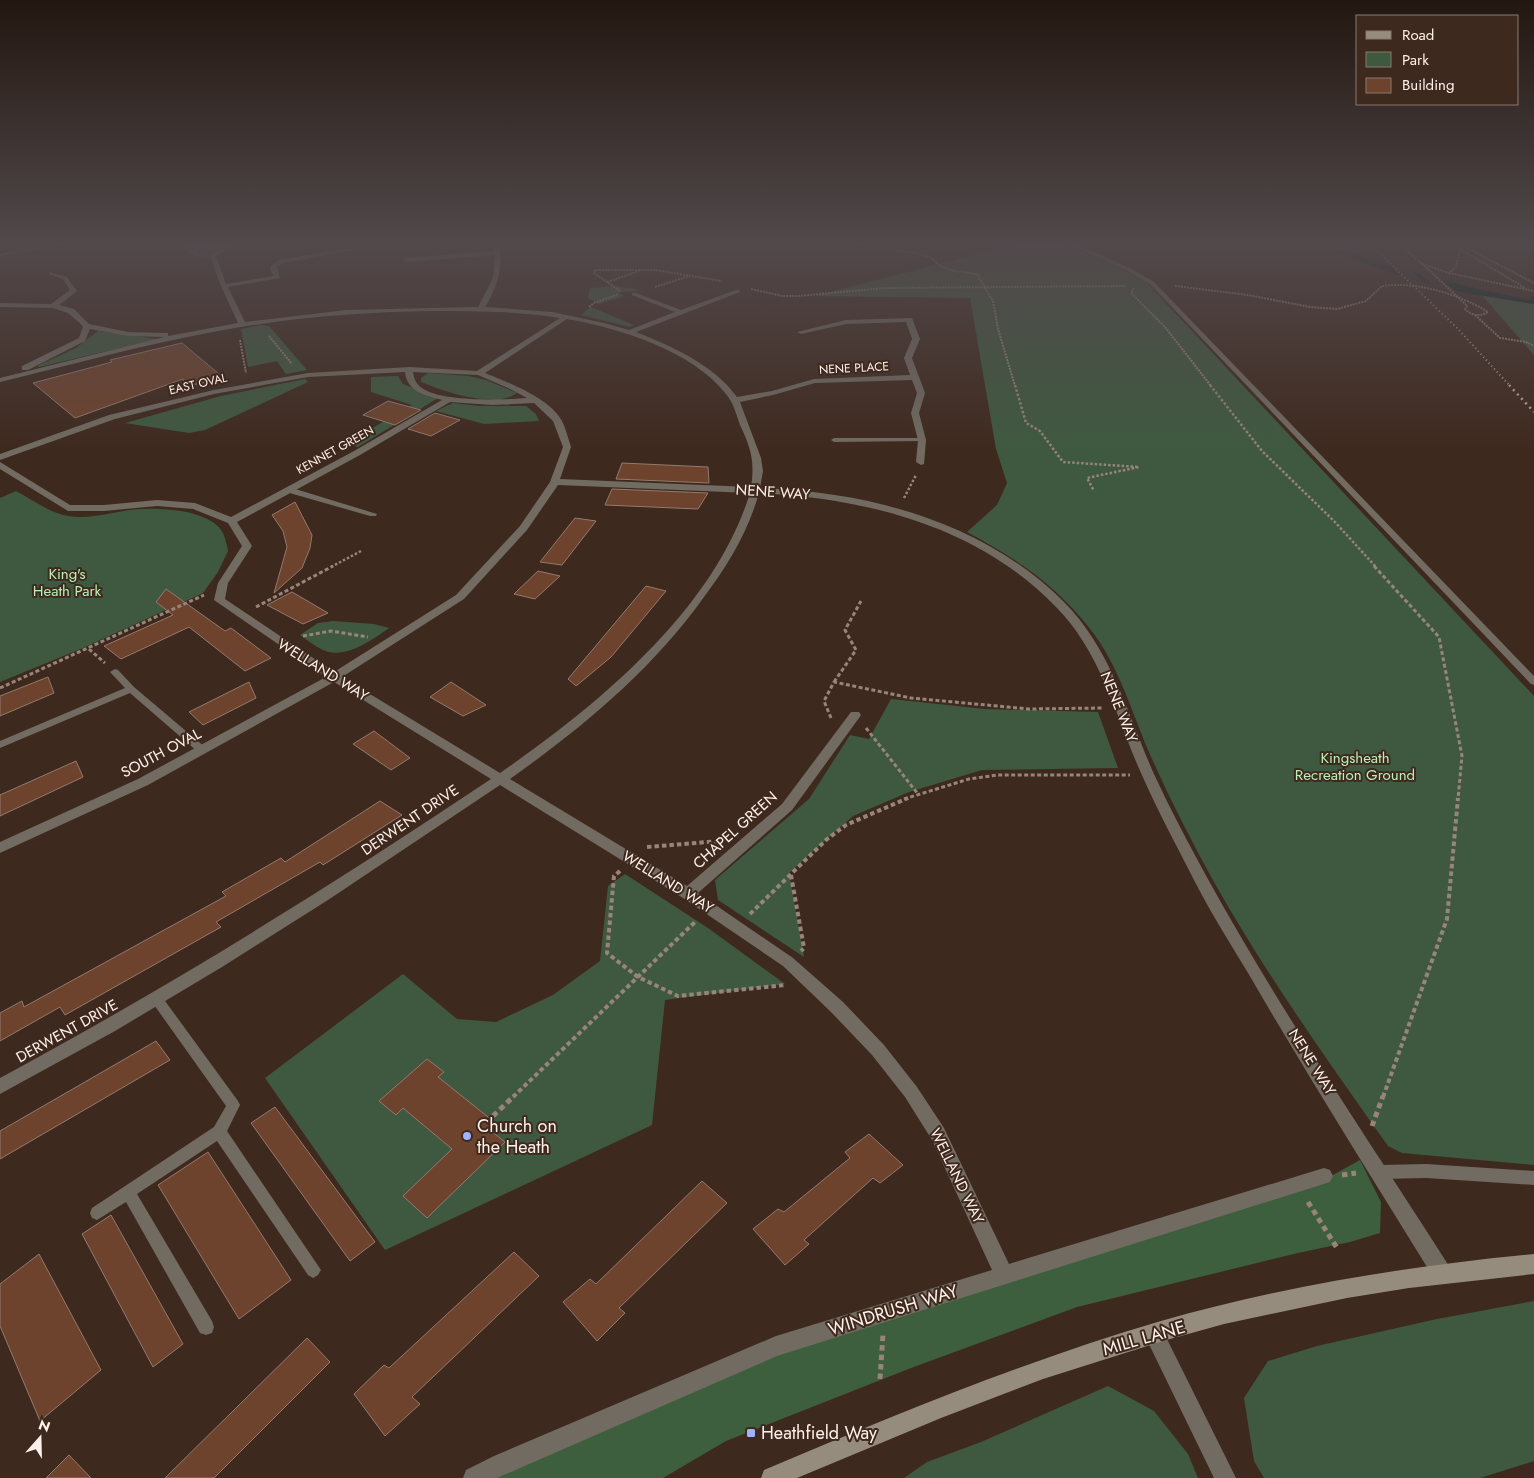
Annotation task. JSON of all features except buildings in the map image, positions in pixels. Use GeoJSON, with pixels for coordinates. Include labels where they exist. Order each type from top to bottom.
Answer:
{"type":"FeatureCollection","features":[{"type":"Feature","properties":{"kind":"street"},"geometry":{"type":"LineString","coordinates":[[74,313],[87,326],[128,334],[181,336]]}},
{"type":"Feature","properties":{"kind":"street"},"geometry":{"type":"LineString","coordinates":[[235,313],[240,325]]}},
{"type":"Feature","properties":{"kind":"street"},"geometry":{"type":"LineString","coordinates":[[0,380],[181,336],[259,322],[333,313]]}},
{"type":"Feature","properties":{"kind":"street"},"geometry":{"type":"LineString","coordinates":[[528,313],[566,317],[630,332],[669,348],[720,383],[735,400]]}},
{"type":"Feature","properties":{"kind":"street"},"geometry":{"type":"LineString","coordinates":[[630,332],[678,313]]}},
{"type":"Feature","properties":{"kind":"street"},"geometry":{"type":"LineString","coordinates":[[479,374],[566,317]]}},
{"type":"Feature","properties":{"kind":"street","name":"NENE PLACE"},"geometry":{"type":"LineString","coordinates":[[801,332],[846,322],[909,320],[916,339],[908,358],[921,393],[915,413],[922,440],[921,462]]}},
{"type":"Feature","properties":{"kind":"street"},"geometry":{"type":"LineString","coordinates":[[0,380],[34,365],[82,339],[87,326]]}},
{"type":"Feature","properties":{"kind":"street"},"geometry":{"type":"LineString","coordinates":[[409,369],[410,380],[420,391],[449,399],[492,403],[536,400]]}},
{"type":"Feature","properties":{"kind":"street","name":"EAST OVAL"},"geometry":{"type":"LineString","coordinates":[[0,457],[112,417],[214,392],[301,376],[409,369],[479,374],[511,386],[536,400],[557,420],[567,447],[555,482],[524,528],[460,597],[334,677]]}},
{"type":"Feature","properties":{"kind":"street","name":"NENE PLACE"},"geometry":{"type":"LineString","coordinates":[[735,400],[773,393],[814,381],[916,377]]}},
{"type":"Feature","properties":{"kind":"street","name":"KENNET GREEN"},"geometry":{"type":"LineString","coordinates":[[232,521],[357,453],[449,399]]}},
{"type":"Feature","properties":{"kind":"street","name":"DERWENT DRIVE"},"geometry":{"type":"LineString","coordinates":[[0,1087],[82,1043],[321,899],[501,779],[579,722],[639,667],[681,620],[718,569],[747,516],[758,471],[757,456],[735,400]]}},
{"type":"Feature","properties":{"kind":"street"},"geometry":{"type":"LineString","coordinates":[[0,465],[68,508],[104,508],[157,503],[195,506],[232,521],[247,546],[222,586]]}},
{"type":"Feature","properties":{"kind":"street","name":"NENE WAY"},"geometry":{"type":"LineString","coordinates":[[555,482],[755,489],[823,496],[894,510],[963,536],[1024,573],[1061,605],[1082,631],[1104,668],[1148,775],[1179,838],[1241,950],[1381,1172],[1442,1273]]}},
{"type":"Feature","properties":{"kind":"street","name":"WELLAND WAY"},"geometry":{"type":"LineString","coordinates":[[222,586],[219,600],[284,645],[688,894],[788,962],[837,1007],[878,1050],[911,1092],[938,1134],[1005,1276]]}},
{"type":"Feature","properties":{"kind":"street","name":"SOUTH OVAL"},"geometry":{"type":"LineString","coordinates":[[0,848],[143,782],[334,677]]}},
{"type":"Feature","properties":{"kind":"street","name":"CHAPEL GREEN"},"geometry":{"type":"LineString","coordinates":[[688,894],[786,807],[856,715]]}},
{"type":"Feature","properties":{"kind":"street","name":"WINDRUSH WAY"},"geometry":{"type":"LineString","coordinates":[[474,1478],[502,1464],[776,1346],[1324,1176]]}},
{"type":"Feature","properties":{"kind":"street","name":"MILL LANE"},"geometry":{"type":"LineString","coordinates":[[772,1478],[916,1417],[1044,1368],[1154,1334],[1304,1296],[1352,1286],[1442,1273],[1534,1264]]}},
{"type":"Feature","properties":{"kind":"street"},"geometry":{"type":"LineString","coordinates":[[1154,1334],[1224,1478]]}},
{"type":"Feature","properties":{"kind":"lane"},"geometry":{"type":"LineString","coordinates":[[1181,313],[1534,682]]}},
{"type":"Feature","properties":{"kind":"lane"},"geometry":{"type":"LineString","coordinates":[[834,440],[922,440]]}},
{"type":"Feature","properties":{"kind":"lane"},"geometry":{"type":"LineString","coordinates":[[289,490],[373,514]]}},
{"type":"Feature","properties":{"kind":"lane"},"geometry":{"type":"LineString","coordinates":[[115,672],[131,689],[202,750]]}},
{"type":"Feature","properties":{"kind":"lane"},"geometry":{"type":"LineString","coordinates":[[0,745],[131,689]]}},
{"type":"Feature","properties":{"kind":"lane"},"geometry":{"type":"LineString","coordinates":[[97,1213],[219,1132],[233,1105],[156,998]]}},
{"type":"Feature","properties":{"kind":"lane"},"geometry":{"type":"LineString","coordinates":[[219,1132],[313,1270]]}},
{"type":"Feature","properties":{"kind":"lane"},"geometry":{"type":"LineString","coordinates":[[1381,1172],[1426,1171],[1534,1178]]}},
{"type":"Feature","properties":{"kind":"lane"},"geometry":{"type":"LineString","coordinates":[[128,1192],[206,1327]]}},
{"type":"Feature","properties":{"kind":"path"},"geometry":{"type":"LineString","coordinates":[[995,313],[998,329],[1026,423],[1040,431],[1063,462],[1139,467],[1087,478],[1094,491]]}},
{"type":"Feature","properties":{"kind":"path"},"geometry":{"type":"LineString","coordinates":[[1151,313],[1165,327],[1262,451],[1334,521],[1440,637],[1462,756],[1447,919],[1372,1126]]}},
{"type":"Feature","properties":{"kind":"path"},"geometry":{"type":"LineString","coordinates":[[1470,313],[1475,315],[1500,338],[1526,342],[1534,346]]}},
{"type":"Feature","properties":{"kind":"path"},"geometry":{"type":"LineString","coordinates":[[1475,315],[1487,313]]}},
{"type":"Feature","properties":{"kind":"path"},"geometry":{"type":"LineString","coordinates":[[259,322],[301,376]]}},
{"type":"Feature","properties":{"kind":"path"},"geometry":{"type":"LineString","coordinates":[[240,325],[249,386]]}},
{"type":"Feature","properties":{"kind":"path"},"geometry":{"type":"LineString","coordinates":[[894,510],[909,492],[912,482],[921,470],[921,462]]}},
{"type":"Feature","properties":{"kind":"path"},"geometry":{"type":"LineString","coordinates":[[240,615],[361,551]]}},
{"type":"Feature","properties":{"kind":"path"},"geometry":{"type":"LineString","coordinates":[[0,688],[89,649],[222,586]]}},
{"type":"Feature","properties":{"kind":"path"},"geometry":{"type":"LineString","coordinates":[[844,731],[832,722],[824,700],[856,650],[845,630],[862,601]]}},
{"type":"Feature","properties":{"kind":"path"},"geometry":{"type":"LineString","coordinates":[[284,645],[305,635],[332,631],[372,638],[390,627],[402,634]]}},
{"type":"Feature","properties":{"kind":"path"},"geometry":{"type":"LineString","coordinates":[[89,649],[115,672]]}},
{"type":"Feature","properties":{"kind":"path"},"geometry":{"type":"LineString","coordinates":[[834,682],[911,698],[1029,709],[1120,708]]}},
{"type":"Feature","properties":{"kind":"path"},"geometry":{"type":"LineString","coordinates":[[856,715],[918,794]]}},
{"type":"Feature","properties":{"kind":"path"},"geometry":{"type":"LineString","coordinates":[[737,927],[826,840],[846,825],[918,794],[969,779],[998,775],[1148,775]]}},
{"type":"Feature","properties":{"kind":"path"},"geometry":{"type":"LineString","coordinates":[[742,846],[726,841],[644,847],[629,858],[614,876],[606,953],[638,977],[678,996],[810,982]]}},
{"type":"Feature","properties":{"kind":"path"},"geometry":{"type":"LineString","coordinates":[[788,962],[804,948],[790,875]]}},
{"type":"Feature","properties":{"kind":"path"},"geometry":{"type":"LineString","coordinates":[[493,1116],[709,908]]}},
{"type":"Feature","properties":{"kind":"path"},"geometry":{"type":"LineString","coordinates":[[1297,1184],[1337,1248]]}},
{"type":"Feature","properties":{"kind":"path"},"geometry":{"type":"LineString","coordinates":[[880,1378],[885,1313]]}},
{"type":"Feature","properties":{"kind":"green space"},"geometry":{"type":"Polygon","coordinates":[[[584,313],[605,313],[634,325],[630,327],[581,315],[584,313]]]}},
{"type":"Feature","properties":{"kind":"green space","name":"Kingsheath Recreation Ground"},"geometry":{"type":"Polygon","coordinates":[[[973,313],[1175,313],[1534,696],[1534,1165],[1402,1153],[1388,1146],[1276,983],[1214,882],[1163,784],[1123,688],[1101,644],[1077,614],[1049,586],[1019,563],[967,532],[997,505],[1007,483],[996,449],[973,313]]]}},
{"type":"Feature","properties":{"kind":"green space"},"geometry":{"type":"Polygon","coordinates":[[[1497,313],[1534,313],[1534,355],[1497,313]]]}},
{"type":"Feature","properties":{"kind":"green space"},"geometry":{"type":"Polygon","coordinates":[[[261,325],[269,326],[307,370],[286,374],[277,361],[248,367],[241,329],[261,325]]]}},
{"type":"Feature","properties":{"kind":"green space"},"geometry":{"type":"Polygon","coordinates":[[[98,331],[158,339],[37,366],[76,348],[98,331]]]}},
{"type":"Feature","properties":{"kind":"green space"},"geometry":{"type":"Polygon","coordinates":[[[428,373],[468,376],[486,380],[517,393],[507,398],[496,399],[483,399],[456,394],[421,382],[421,378],[428,373]]]}},
{"type":"Feature","properties":{"kind":"green space"},"geometry":{"type":"Polygon","coordinates":[[[398,376],[403,384],[438,398],[358,447],[345,444],[412,405],[371,392],[371,377],[398,376]]]}},
{"type":"Feature","properties":{"kind":"green space"},"geometry":{"type":"Polygon","coordinates":[[[305,379],[308,382],[205,430],[189,433],[125,423],[221,396],[305,379]]]}},
{"type":"Feature","properties":{"kind":"green space"},"geometry":{"type":"Polygon","coordinates":[[[453,403],[479,406],[526,406],[536,414],[539,421],[484,424],[436,411],[453,403]]]}},
{"type":"Feature","properties":{"kind":"green space","name":"King's Heath Park"},"geometry":{"type":"Polygon","coordinates":[[[16,491],[48,509],[68,516],[87,517],[150,509],[173,510],[198,515],[217,525],[223,533],[228,551],[218,572],[203,593],[83,648],[0,682],[0,498],[16,491]]]}},
{"type":"Feature","properties":{"kind":"green space"},"geometry":{"type":"Polygon","coordinates":[[[333,621],[374,624],[389,628],[358,647],[340,652],[323,650],[300,635],[318,623],[333,621]]]}},
{"type":"Feature","properties":{"kind":"green space"},"geometry":{"type":"Polygon","coordinates":[[[891,699],[985,709],[1098,712],[1118,768],[982,770],[909,792],[853,816],[789,873],[804,957],[718,900],[715,880],[809,799],[850,735],[869,739],[891,699]]]}},
{"type":"Feature","properties":{"kind":"green space"},"geometry":{"type":"Polygon","coordinates":[[[625,874],[708,928],[785,984],[665,1000],[652,1125],[385,1250],[265,1078],[403,974],[457,1019],[496,1022],[553,995],[600,961],[608,886],[625,874]]]}},
{"type":"Feature","properties":{"kind":"green space"},"geometry":{"type":"Polygon","coordinates":[[[1360,1160],[1381,1202],[1380,1233],[1350,1242],[1077,1307],[911,1368],[726,1441],[663,1478],[493,1478],[783,1352],[1315,1185],[1360,1160]]]}},
{"type":"Feature","properties":{"kind":"green space"},"geometry":{"type":"Polygon","coordinates":[[[1534,1301],[1534,1461],[1480,1478],[1264,1478],[1254,1461],[1244,1398],[1268,1361],[1317,1346],[1437,1319],[1534,1301]]]}},
{"type":"Feature","properties":{"kind":"green space"},"geometry":{"type":"Polygon","coordinates":[[[1108,1386],[1154,1411],[1188,1454],[1198,1478],[904,1478],[927,1462],[981,1442],[1108,1386]]]}},
{"type":"Feature","properties":{"kind":"railway"},"geometry":{"type":"LineString","coordinates":[[1441,313],[1510,386]]}},
{"type":"Feature","properties":{"kind":"railway"},"geometry":{"type":"LineString","coordinates":[[1509,385],[1534,412]]}},
{"type":"Feature","properties":{"kind":"place","name":"Church on the Heath"},"geometry":{"type":"Point","coordinates":[467,1136]}},
{"type":"Feature","properties":{"kind":"place","name":"Heathfield Way"},"geometry":{"type":"Point","coordinates":[751,1433]}}]}
